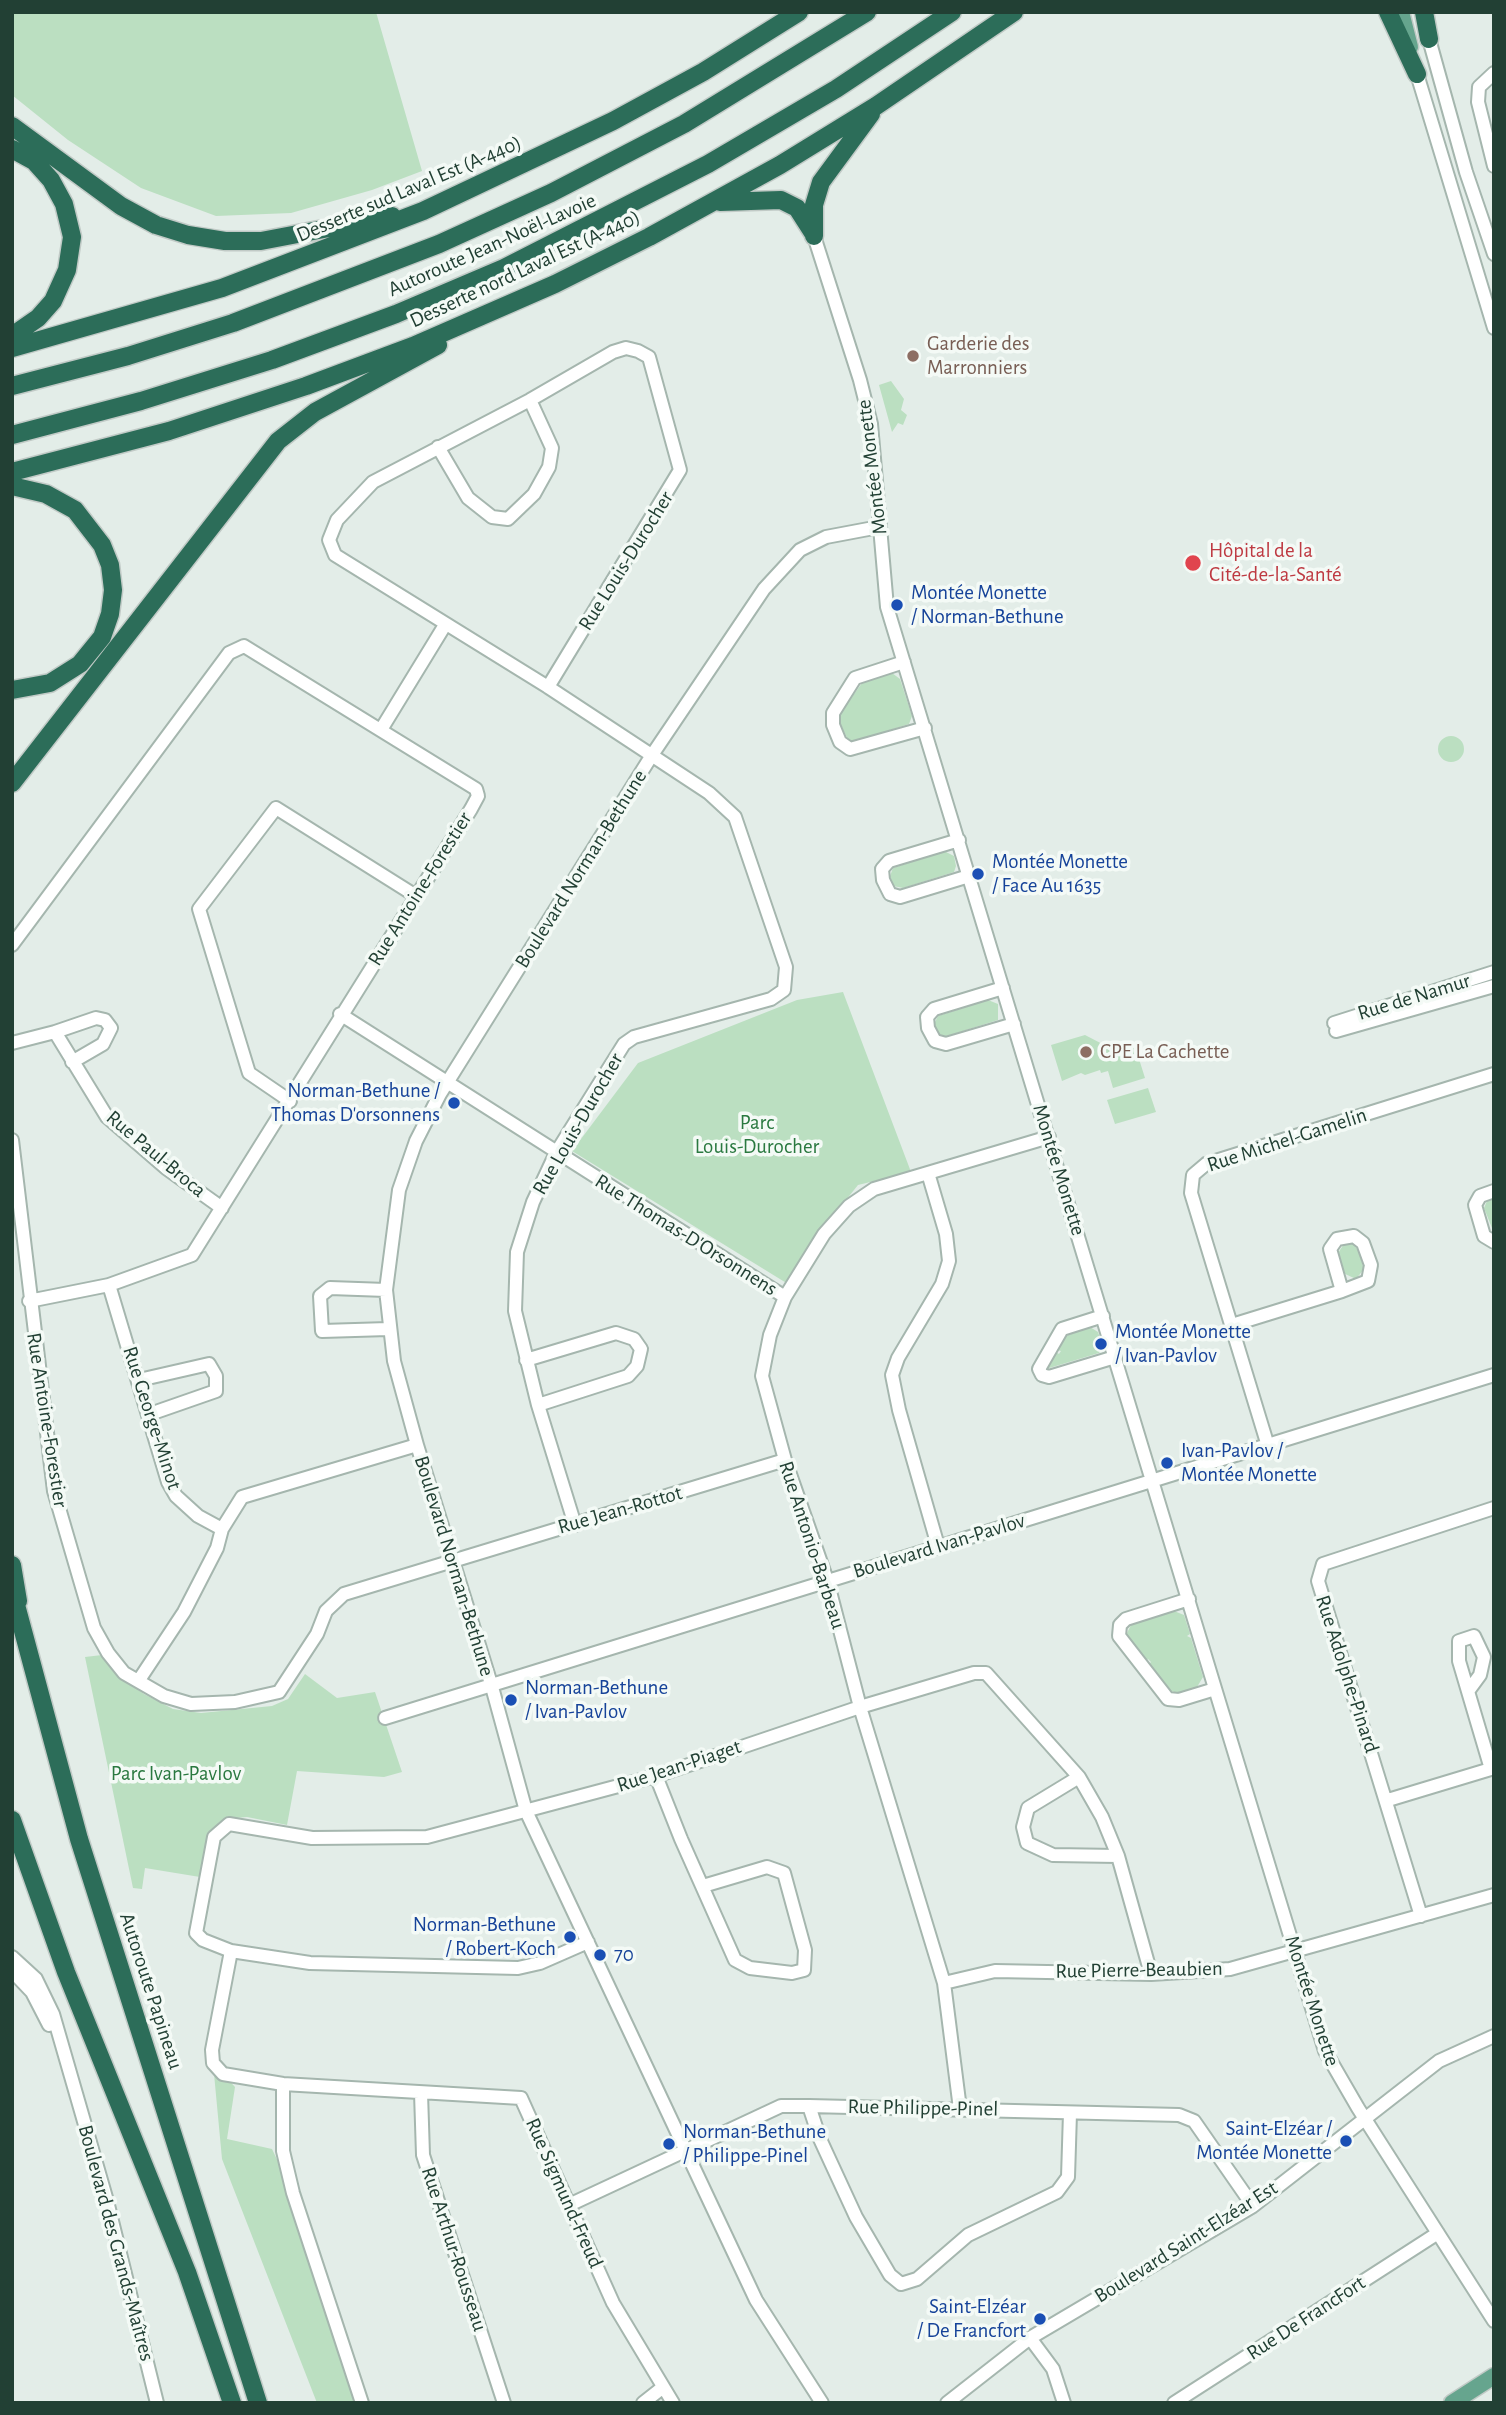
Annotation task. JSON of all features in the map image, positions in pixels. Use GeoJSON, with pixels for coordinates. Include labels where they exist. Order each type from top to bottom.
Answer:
{"type":"FeatureCollection","features":[{"type":"Feature","properties":{"kind":"highway","name":"Desserte sud Laval Est (A-440)"},"geometry":{"type":"LineString","coordinates":[[12,348],[222,288],[423,211],[517,169],[622,116],[703,72],[799,12]]}},
{"type":"Feature","properties":{"kind":"highway","name":"Autoroute Jean-Noël-Lavoie"},"geometry":{"type":"LineString","coordinates":[[12,386],[128,356],[252,317],[439,244],[551,193],[684,124],[867,12]]}},
{"type":"Feature","properties":{"kind":"highway","name":"Autoroute Jean-Noël-Lavoie"},"geometry":{"type":"LineString","coordinates":[[12,435],[141,401],[272,360],[386,318],[504,268],[708,164],[836,89],[952,12]]}},
{"type":"Feature","properties":{"kind":"highway","name":"Desserte nord Laval Est (A-440)"},"geometry":{"type":"LineString","coordinates":[[12,472],[117,446],[251,405],[371,362],[489,314],[598,263],[714,203],[876,106],[1014,12]]}},
{"type":"Feature","properties":{"kind":"highway"},"geometry":{"type":"LineString","coordinates":[[1388,12],[1417,74]]}},
{"type":"Feature","properties":{"kind":"highway"},"geometry":{"type":"LineString","coordinates":[[1422,12],[1429,39]]}},
{"type":"Feature","properties":{"kind":"highway"},"geometry":{"type":"LineString","coordinates":[[814,236],[814,205],[821,182],[876,106]]}},
{"type":"Feature","properties":{"kind":"highway"},"geometry":{"type":"LineString","coordinates":[[12,126],[121,206],[156,225],[188,235],[225,241],[261,241],[423,211]]}},
{"type":"Feature","properties":{"kind":"highway"},"geometry":{"type":"LineString","coordinates":[[12,149],[34,162],[51,180],[64,204],[72,237],[67,270],[53,301],[38,318],[12,336]]}},
{"type":"Feature","properties":{"kind":"highway"},"geometry":{"type":"LineString","coordinates":[[714,203],[780,200],[797,208],[814,236]]}},
{"type":"Feature","properties":{"kind":"highway"},"geometry":{"type":"LineString","coordinates":[[12,783],[278,442],[315,412],[396,370],[489,314]]}},
{"type":"Feature","properties":{"kind":"highway"},"geometry":{"type":"LineString","coordinates":[[12,486],[46,494],[75,510],[102,545],[110,565],[113,590],[106,626],[95,647],[80,664],[50,683],[12,690]]}},
{"type":"Feature","properties":{"kind":"highway"},"geometry":{"type":"LineString","coordinates":[[12,1565],[24,1639]]}},
{"type":"Feature","properties":{"kind":"highway","name":"Autoroute Papineau"},"geometry":{"type":"LineString","coordinates":[[12,1590],[79,1839],[258,2403]]}},
{"type":"Feature","properties":{"kind":"highway"},"geometry":{"type":"LineString","coordinates":[[12,1820],[83,2017],[187,2272],[232,2403]]}},
{"type":"Feature","properties":{"kind":"highway"},"geometry":{"type":"LineString","coordinates":[[12,1830],[26,1863]]}},
{"type":"Feature","properties":{"kind":"main road"},"geometry":{"type":"LineString","coordinates":[[1401,12],[1417,74]]}},
{"type":"Feature","properties":{"kind":"main road"},"geometry":{"type":"LineString","coordinates":[[1452,2403],[1494,2376]]}},
{"type":"Feature","properties":{"kind":"street"},"geometry":{"type":"LineString","coordinates":[[1429,39],[1466,172],[1494,254]]}},
{"type":"Feature","properties":{"kind":"street"},"geometry":{"type":"LineString","coordinates":[[1494,73],[1479,87],[1478,102],[1494,166]]}},
{"type":"Feature","properties":{"kind":"street"},"geometry":{"type":"LineString","coordinates":[[1417,74],[1494,327]]}},
{"type":"Feature","properties":{"kind":"street","name":"Montée Monette"},"geometry":{"type":"LineString","coordinates":[[814,236],[867,406],[874,446],[884,594],[1327,2057],[1494,2321]]}},
{"type":"Feature","properties":{"kind":"street","name":"Rue Louis-Durocher"},"geometry":{"type":"LineString","coordinates":[[548,687],[680,470],[649,357],[626,348],[613,352],[530,400],[373,482],[337,520],[329,540],[335,555],[652,755],[709,793],[735,817],[786,967],[783,990],[771,999],[634,1037],[624,1044],[556,1153],[533,1202],[517,1252],[514,1311],[538,1405],[575,1525]]}},
{"type":"Feature","properties":{"kind":"street"},"geometry":{"type":"LineString","coordinates":[[438,447],[468,498],[492,517],[508,519],[534,494],[549,467],[552,448],[530,400]]}},
{"type":"Feature","properties":{"kind":"street","name":"Boulevard Norman-Bethune"},"geometry":{"type":"LineString","coordinates":[[822,2403],[756,2300],[526,1811],[455,1561],[417,1445],[388,1329],[386,1290],[399,1190],[416,1141],[448,1082],[652,755],[764,589],[800,550],[826,537],[879,527]]}},
{"type":"Feature","properties":{"kind":"street"},"geometry":{"type":"LineString","coordinates":[[382,728],[445,625]]}},
{"type":"Feature","properties":{"kind":"street","name":"Rue Antoine-Forestier"},"geometry":{"type":"LineString","coordinates":[[12,945],[229,653],[244,646],[382,728],[476,789],[478,796],[192,1255],[109,1285],[29,1301]]}},
{"type":"Feature","properties":{"kind":"street"},"geometry":{"type":"LineString","coordinates":[[904,662],[855,678],[833,713],[833,725],[841,744],[853,749],[925,728]]}},
{"type":"Feature","properties":{"kind":"street"},"geometry":{"type":"LineString","coordinates":[[290,1101],[249,1073],[199,909],[276,808],[416,896]]}},
{"type":"Feature","properties":{"kind":"street"},"geometry":{"type":"LineString","coordinates":[[959,840],[889,861],[882,869],[883,880],[888,892],[900,897],[970,876]]}},
{"type":"Feature","properties":{"kind":"street","name":"Rue de Namur"},"geometry":{"type":"LineString","coordinates":[[1494,972],[1335,1027],[1494,986]]}},
{"type":"Feature","properties":{"kind":"street"},"geometry":{"type":"LineString","coordinates":[[1003,988],[934,1009],[927,1017],[928,1028],[935,1041],[946,1044],[1014,1024]]}},
{"type":"Feature","properties":{"kind":"street","name":"Rue Thomas-D'Orsonnens"},"geometry":{"type":"LineString","coordinates":[[340,1014],[785,1297]]}},
{"type":"Feature","properties":{"kind":"street"},"geometry":{"type":"LineString","coordinates":[[12,1043],[96,1018],[106,1020],[111,1028],[103,1045],[72,1062]]}},
{"type":"Feature","properties":{"kind":"street","name":"Rue Paul-Broca"},"geometry":{"type":"LineString","coordinates":[[55,1032],[107,1117],[166,1168],[222,1208]]}},
{"type":"Feature","properties":{"kind":"street","name":"Rue Michel-Gamelin"},"geometry":{"type":"LineString","coordinates":[[1268,1446],[1190,1189],[1191,1178],[1206,1164],[1494,1074]]}},
{"type":"Feature","properties":{"kind":"street","name":"Rue Antonio-Barbeau"},"geometry":{"type":"LineString","coordinates":[[960,2109],[944,1983],[860,1707],[827,1580],[785,1460],[762,1376],[770,1335],[785,1297],[824,1234],[849,1206],[874,1189],[1049,1137]]}},
{"type":"Feature","properties":{"kind":"street","name":"Rue Antoine-Forestier"},"geometry":{"type":"LineString","coordinates":[[12,1140],[29,1301],[54,1491],[94,1628],[108,1653],[124,1673],[163,1696],[191,1704],[235,1702],[279,1692],[317,1634],[327,1611],[344,1594],[455,1561]]}},
{"type":"Feature","properties":{"kind":"street"},"geometry":{"type":"LineString","coordinates":[[928,1173],[946,1234],[949,1261],[942,1284],[898,1357],[892,1375],[898,1410],[938,1546]]}},
{"type":"Feature","properties":{"kind":"street"},"geometry":{"type":"LineString","coordinates":[[1494,1191],[1480,1196],[1475,1205],[1484,1236],[1494,1242]]}},
{"type":"Feature","properties":{"kind":"street","name":"Rue George-Minot"},"geometry":{"type":"LineString","coordinates":[[109,1285],[150,1414],[168,1482],[176,1496],[198,1516],[222,1529]]}},
{"type":"Feature","properties":{"kind":"street"},"geometry":{"type":"LineString","coordinates":[[386,1290],[330,1288],[320,1297],[322,1331],[388,1329]]}},
{"type":"Feature","properties":{"kind":"street"},"geometry":{"type":"LineString","coordinates":[[1232,1325],[1342,1291]]}},
{"type":"Feature","properties":{"kind":"street"},"geometry":{"type":"LineString","coordinates":[[1103,1316],[1062,1329],[1039,1369],[1042,1375],[1049,1377],[1115,1357]]}},
{"type":"Feature","properties":{"kind":"street"},"geometry":{"type":"LineString","coordinates":[[526,1360],[617,1333],[634,1339],[641,1349],[637,1366],[628,1376],[538,1405]]}},
{"type":"Feature","properties":{"kind":"street"},"geometry":{"type":"LineString","coordinates":[[139,1380],[209,1364],[216,1376],[216,1391],[150,1414]]}},
{"type":"Feature","properties":{"kind":"street","name":"Boulevard Ivan-Pavlov"},"geometry":{"type":"LineString","coordinates":[[385,1718],[1494,1375]]}},
{"type":"Feature","properties":{"kind":"street"},"geometry":{"type":"LineString","coordinates":[[139,1680],[184,1612],[217,1548],[222,1529],[242,1497],[417,1445]]}},
{"type":"Feature","properties":{"kind":"street","name":"Rue Jean-Rottot"},"geometry":{"type":"LineString","coordinates":[[455,1561],[785,1460]]}},
{"type":"Feature","properties":{"kind":"street","name":"Rue Adolphe-Pinard"},"geometry":{"type":"LineString","coordinates":[[1421,1916],[1388,1800],[1318,1581],[1323,1564],[1494,1508]]}},
{"type":"Feature","properties":{"kind":"street"},"geometry":{"type":"LineString","coordinates":[[1189,1599],[1126,1619],[1120,1625],[1118,1636],[1168,1699],[1176,1701],[1215,1689]]}},
{"type":"Feature","properties":{"kind":"street","name":"Rue Jean-Piaget"},"geometry":{"type":"LineString","coordinates":[[231,1951],[203,1940],[197,1933],[214,1837],[229,1824],[312,1838],[427,1837],[656,1776],[860,1707],[974,1673],[986,1673],[1079,1777],[1102,1817],[1118,1856],[1151,1974]]}},
{"type":"Feature","properties":{"kind":"street"},"geometry":{"type":"LineString","coordinates":[[1388,1800],[1492,1769],[1469,1690]]}},
{"type":"Feature","properties":{"kind":"street"},"geometry":{"type":"LineString","coordinates":[[656,1776],[703,1886],[735,1960],[750,1968],[792,1973],[804,1970],[805,1950],[784,1873],[767,1867],[703,1886]]}},
{"type":"Feature","properties":{"kind":"street"},"geometry":{"type":"LineString","coordinates":[[1079,1777],[1028,1808],[1023,1826],[1027,1843],[1053,1855],[1118,1856]]}},
{"type":"Feature","properties":{"kind":"street","name":"Rue Pierre-Beaubien"},"geometry":{"type":"LineString","coordinates":[[944,1983],[995,1971],[1151,1974],[1230,1969],[1494,1895]]}},
{"type":"Feature","properties":{"kind":"street"},"geometry":{"type":"LineString","coordinates":[[231,1951],[310,1963],[518,1968],[540,1963],[588,1942]]}},
{"type":"Feature","properties":{"kind":"street","name":"Rue Sigmund-Freud"},"geometry":{"type":"LineString","coordinates":[[231,1951],[212,2050],[213,2063],[223,2074],[283,2084],[521,2098],[613,2302],[673,2403]]}},
{"type":"Feature","properties":{"kind":"street","name":"Boulevard des Grands-Maîtres"},"geometry":{"type":"LineString","coordinates":[[12,1957],[29,1972],[45,1993],[107,2201],[157,2403]]}},
{"type":"Feature","properties":{"kind":"street","name":"Boulevard des Grands-Maîtres"},"geometry":{"type":"LineString","coordinates":[[12,1971],[41,2006],[72,2084]]}},
{"type":"Feature","properties":{"kind":"street","name":"Boulevard Saint-Elzéar Est"},"geometry":{"type":"LineString","coordinates":[[947,2403],[1030,2338],[1253,2206],[1439,2061],[1494,2036]]}},
{"type":"Feature","properties":{"kind":"street"},"geometry":{"type":"LineString","coordinates":[[283,2084],[283,2151],[293,2193],[362,2403]]}},
{"type":"Feature","properties":{"kind":"street","name":"Rue Arthur-Rousseau"},"geometry":{"type":"LineString","coordinates":[[421,2093],[423,2155],[504,2403]]}},
{"type":"Feature","properties":{"kind":"street","name":"Rue Philippe-Pinel"},"geometry":{"type":"LineString","coordinates":[[569,2205],[687,2152],[780,2106],[809,2106],[1178,2115],[1194,2121],[1253,2206]]}},
{"type":"Feature","properties":{"kind":"street"},"geometry":{"type":"LineString","coordinates":[[809,2106],[820,2139],[856,2217],[890,2274],[901,2284],[918,2279],[968,2235],[1057,2192],[1068,2177],[1070,2113]]}},
{"type":"Feature","properties":{"kind":"street","name":"Rue De FrancFort"},"geometry":{"type":"LineString","coordinates":[[1174,2403],[1437,2233]]}},
{"type":"Feature","properties":{"kind":"street"},"geometry":{"type":"LineString","coordinates":[[1030,2338],[1053,2370],[1064,2403]]}},
{"type":"Feature","properties":{"kind":"street"},"geometry":{"type":"LineString","coordinates":[[643,2403],[662,2388]]}},
{"type":"Feature","properties":{"kind":"green space"},"geometry":{"type":"Polygon","coordinates":[[[12,12],[376,12],[422,171],[372,190],[291,213],[216,216],[141,188],[68,140],[12,95],[12,12]]]}},
{"type":"Feature","properties":{"kind":"green space"},"geometry":{"type":"Polygon","coordinates":[[[891,381],[904,399],[901,410],[907,415],[903,425],[898,423],[892,432],[879,385],[891,381]]]}},
{"type":"Feature","properties":{"kind":"green space"},"geometry":{"type":"Polygon","coordinates":[[[892,673],[900,679],[912,716],[909,724],[855,741],[848,740],[839,721],[842,711],[862,683],[892,673]]]}},
{"type":"Feature","properties":{"kind":"green space"},"geometry":{"type":"Polygon","coordinates":[[[1451,736],[1460,740],[1464,749],[1460,758],[1451,762],[1442,758],[1438,749],[1442,740],[1451,736]]]}},
{"type":"Feature","properties":{"kind":"green space"},"geometry":{"type":"Polygon","coordinates":[[[944,851],[954,856],[954,872],[903,888],[893,886],[890,876],[893,868],[944,851]]]}},
{"type":"Feature","properties":{"kind":"green space","name":"Parc Louis-Durocher"},"geometry":{"type":"Polygon","coordinates":[[[843,992],[911,1172],[858,1185],[821,1231],[788,1284],[572,1151],[638,1063],[797,1000],[843,992]]]}},
{"type":"Feature","properties":{"kind":"green space"},"geometry":{"type":"Polygon","coordinates":[[[988,1000],[998,1004],[998,1020],[944,1037],[938,1034],[934,1024],[938,1016],[988,1000]]]}},
{"type":"Feature","properties":{"kind":"green space"},"geometry":{"type":"Polygon","coordinates":[[[1085,1035],[1114,1050],[1134,1043],[1145,1078],[1113,1088],[1108,1071],[1101,1073],[1100,1070],[1085,1075],[1081,1073],[1062,1081],[1051,1045],[1085,1035]]]}},
{"type":"Feature","properties":{"kind":"green space"},"geometry":{"type":"Polygon","coordinates":[[[1148,1088],[1156,1112],[1115,1124],[1107,1100],[1148,1088]]]}},
{"type":"Feature","properties":{"kind":"green space"},"geometry":{"type":"Polygon","coordinates":[[[1494,1198],[1494,1233],[1484,1208],[1487,1201],[1494,1198]]]}},
{"type":"Feature","properties":{"kind":"green space"},"geometry":{"type":"Polygon","coordinates":[[[1344,1244],[1353,1244],[1358,1250],[1364,1269],[1356,1279],[1343,1273],[1338,1253],[1344,1244]]]}},
{"type":"Feature","properties":{"kind":"green space"},"geometry":{"type":"Polygon","coordinates":[[[1090,1327],[1098,1332],[1100,1338],[1096,1340],[1097,1346],[1102,1347],[1099,1353],[1046,1369],[1056,1352],[1059,1354],[1061,1351],[1057,1350],[1066,1336],[1090,1327]]]}},
{"type":"Feature","properties":{"kind":"green space"},"geometry":{"type":"Polygon","coordinates":[[[1174,1611],[1184,1615],[1190,1634],[1187,1636],[1191,1638],[1203,1677],[1197,1687],[1177,1693],[1168,1690],[1149,1664],[1151,1662],[1148,1659],[1146,1661],[1126,1635],[1131,1625],[1174,1611]]]}},
{"type":"Feature","properties":{"kind":"green space","name":"Parc Ivan-Pavlov"},"geometry":{"type":"Polygon","coordinates":[[[102,1655],[123,1679],[144,1694],[173,1709],[201,1713],[272,1706],[288,1699],[305,1674],[337,1698],[375,1692],[402,1772],[384,1777],[297,1771],[287,1825],[247,1817],[224,1819],[213,1829],[207,1840],[200,1877],[145,1868],[142,1889],[133,1888],[85,1657],[102,1655]]]}},
{"type":"Feature","properties":{"kind":"green space"},"geometry":{"type":"Polygon","coordinates":[[[213,2063],[235,2087],[227,2139],[272,2149],[293,2193],[362,2403],[317,2403],[222,2159],[213,2063]]]}},
{"type":"Feature","properties":{"kind":"place","name":"Garderie des Marronniers"},"geometry":{"type":"Point","coordinates":[913,356]}},
{"type":"Feature","properties":{"kind":"place","name":"Hôpital de la Cité-de-la-Santé"},"geometry":{"type":"Point","coordinates":[1193,563]}},
{"type":"Feature","properties":{"kind":"place","name":"Montée Monette / Norman-Bethune"},"geometry":{"type":"Point","coordinates":[897,605]}},
{"type":"Feature","properties":{"kind":"place","name":"Montée Monette / Face Au 1635"},"geometry":{"type":"Point","coordinates":[978,874]}},
{"type":"Feature","properties":{"kind":"place","name":"CPE La Cachette"},"geometry":{"type":"Point","coordinates":[1086,1052]}},
{"type":"Feature","properties":{"kind":"place","name":"Norman-Bethune / Thomas D'orsonnens"},"geometry":{"type":"Point","coordinates":[454,1103]}},
{"type":"Feature","properties":{"kind":"place","name":"Montée Monette / Ivan-Pavlov"},"geometry":{"type":"Point","coordinates":[1101,1344]}},
{"type":"Feature","properties":{"kind":"place","name":"Ivan-Pavlov / Montée Monette"},"geometry":{"type":"Point","coordinates":[1167,1463]}},
{"type":"Feature","properties":{"kind":"place","name":"Norman-Bethune / Ivan-Pavlov"},"geometry":{"type":"Point","coordinates":[511,1700]}},
{"type":"Feature","properties":{"kind":"place","name":"Norman-Bethune / Robert-Koch"},"geometry":{"type":"Point","coordinates":[570,1937]}},
{"type":"Feature","properties":{"kind":"place","name":"70"},"geometry":{"type":"Point","coordinates":[600,1955]}},
{"type":"Feature","properties":{"kind":"place","name":"Saint-Elzéar / Montée Monette"},"geometry":{"type":"Point","coordinates":[1346,2141]}},
{"type":"Feature","properties":{"kind":"place","name":"Norman-Bethune / Philippe-Pinel"},"geometry":{"type":"Point","coordinates":[669,2144]}},
{"type":"Feature","properties":{"kind":"place","name":"Saint-Elzéar / De Francfort"},"geometry":{"type":"Point","coordinates":[1040,2319]}}]}
